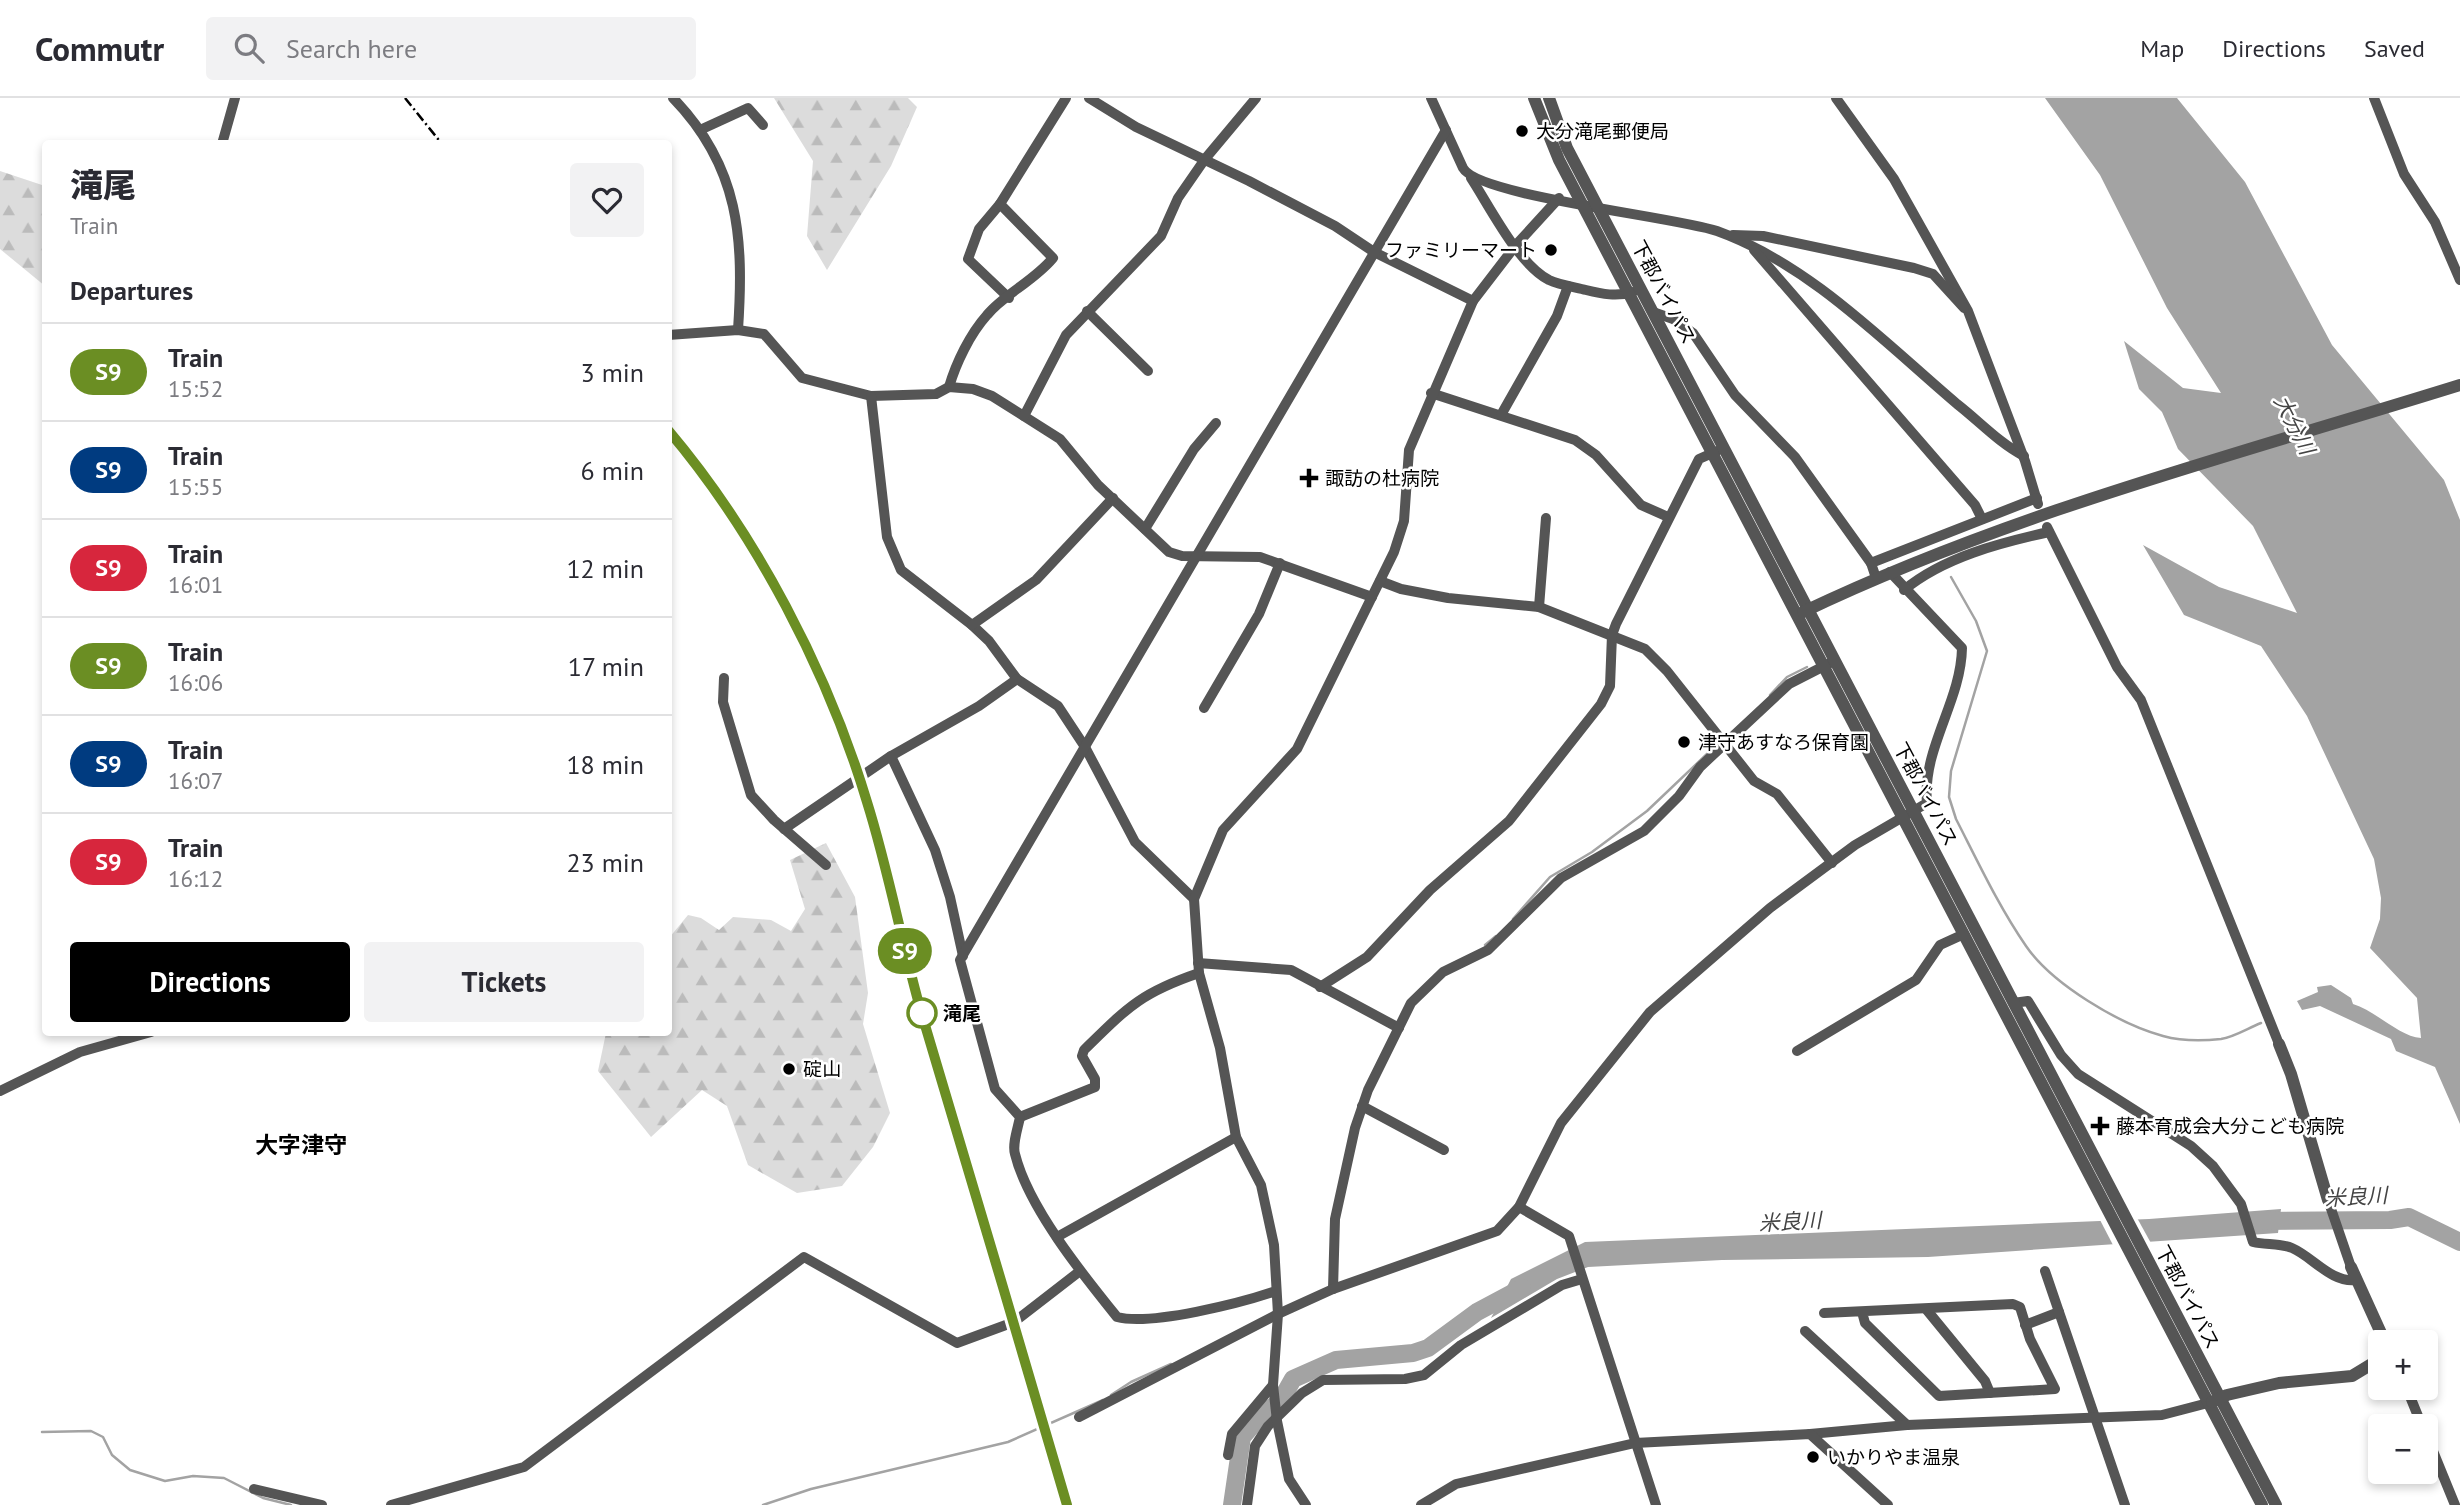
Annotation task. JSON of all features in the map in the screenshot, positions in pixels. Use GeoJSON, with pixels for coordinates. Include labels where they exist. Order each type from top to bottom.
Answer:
{"type":"FeatureCollection","features":[{"type":"Feature","properties":{"kind":"street"},"geometry":{"type":"LineString","coordinates":[[223,140],[235,98]]}},
{"type":"Feature","properties":{"kind":"street"},"geometry":{"type":"LineString","coordinates":[[673,98],[700,130],[726,177],[739,231],[741,275],[738,330]]}},
{"type":"Feature","properties":{"kind":"street"},"geometry":{"type":"LineString","coordinates":[[1009,298],[968,259],[979,229],[1000,204],[1066,98]]}},
{"type":"Feature","properties":{"kind":"street"},"geometry":{"type":"LineString","coordinates":[[1089,98],[1136,127],[1335,226],[1374,252],[1473,301]]}},
{"type":"Feature","properties":{"kind":"street"},"geometry":{"type":"LineString","coordinates":[[1024,416],[1066,335],[1161,236],[1178,198],[1205,159],[1256,98]]}},
{"type":"Feature","properties":{"kind":"street"},"geometry":{"type":"LineString","coordinates":[[1432,98],[1471,177],[1538,272],[1569,286],[1610,295],[1635,292]]}},
{"type":"Feature","properties":{"kind":"street"},"geometry":{"type":"LineString","coordinates":[[1534,98],[1559,160],[1635,292],[1908,814],[1964,934],[2115,1211]]}},
{"type":"Feature","properties":{"kind":"street","name":"下郡バイパス"},"geometry":{"type":"LineString","coordinates":[[1549,98],[1567,148],[1598,207],[1635,292],[1653,312],[1718,451]]}},
{"type":"Feature","properties":{"kind":"street"},"geometry":{"type":"LineString","coordinates":[[1836,98],[1894,179],[1968,311],[2024,456],[2037,501],[1982,519],[1871,563]]}},
{"type":"Feature","properties":{"kind":"street"},"geometry":{"type":"LineString","coordinates":[[2374,98],[2404,174],[2439,232],[2460,280]]}},
{"type":"Feature","properties":{"kind":"street"},"geometry":{"type":"LineString","coordinates":[[700,130],[748,108],[763,125]]}},
{"type":"Feature","properties":{"kind":"street"},"geometry":{"type":"LineString","coordinates":[[1020,1117],[1000,1097],[992,1081],[960,960],[1446,130]]}},
{"type":"Feature","properties":{"kind":"street"},"geometry":{"type":"LineString","coordinates":[[1471,177],[1505,189],[1681,222],[1725,235],[1751,247],[1797,272],[2024,456]]}},
{"type":"Feature","properties":{"kind":"street"},"geometry":{"type":"LineString","coordinates":[[1306,1505],[1289,1479],[1277,1420],[1273,1385],[1278,1314],[1273,1245],[1261,1185],[1236,1137],[1220,1048],[1198,968],[1194,899],[1223,830],[1297,749],[1394,552],[1404,521],[1409,450],[1431,393],[1473,301],[1516,244],[1559,198]]}},
{"type":"Feature","properties":{"kind":"street"},"geometry":{"type":"LineString","coordinates":[[672,335],[738,330],[764,334],[795,372],[810,382],[871,397],[936,394],[948,387],[973,336],[988,313],[1037,277],[1053,258],[1000,204]]}},
{"type":"Feature","properties":{"kind":"street"},"geometry":{"type":"LineString","coordinates":[[1725,235],[1763,236],[1914,268],[1933,274],[1968,311]]}},
{"type":"Feature","properties":{"kind":"street"},"geometry":{"type":"LineString","coordinates":[[1751,247],[1975,505],[1982,519]]}},
{"type":"Feature","properties":{"kind":"street"},"geometry":{"type":"LineString","coordinates":[[1501,415],[1557,316],[1569,286]]}},
{"type":"Feature","properties":{"kind":"street"},"geometry":{"type":"LineString","coordinates":[[1087,311],[1148,371]]}},
{"type":"Feature","properties":{"kind":"street"},"geometry":{"type":"LineString","coordinates":[[1653,312],[1665,314],[1693,333],[1735,395],[1795,457],[1871,563],[1876,578]]}},
{"type":"Feature","properties":{"kind":"street"},"geometry":{"type":"LineString","coordinates":[[1802,612],[1948,548],[2080,503],[2460,385]]}},
{"type":"Feature","properties":{"kind":"street"},"geometry":{"type":"LineString","coordinates":[[948,387],[973,389],[992,396],[1060,439],[1098,485],[1114,498],[1158,545],[1169,552],[1196,556],[1241,555],[1280,563],[1372,597]]}},
{"type":"Feature","properties":{"kind":"street"},"geometry":{"type":"LineString","coordinates":[[1431,393],[1575,440],[1596,455],[1641,505],[1668,517]]}},
{"type":"Feature","properties":{"kind":"street"},"geometry":{"type":"LineString","coordinates":[[871,397],[887,537],[901,570],[972,625],[989,641],[1017,679],[1058,706],[1085,747],[1135,842],[1194,899]]}},
{"type":"Feature","properties":{"kind":"street"},"geometry":{"type":"LineString","coordinates":[[1145,529],[1194,449],[1216,423]]}},
{"type":"Feature","properties":{"kind":"street"},"geometry":{"type":"LineString","coordinates":[[1320,987],[1367,957],[1430,890],[1523,806],[1601,704],[1610,686],[1612,635],[1699,459],[1718,451]]}},
{"type":"Feature","properties":{"kind":"street"},"geometry":{"type":"LineString","coordinates":[[972,625],[1036,580],[1114,498]]}},
{"type":"Feature","properties":{"kind":"street"},"geometry":{"type":"LineString","coordinates":[[1539,607],[1546,518]]}},
{"type":"Feature","properties":{"kind":"street"},"geometry":{"type":"LineString","coordinates":[[1904,590],[1942,566],[2048,530],[2117,667],[2141,700],[2291,1074],[2351,1267],[2379,1330]]}},
{"type":"Feature","properties":{"kind":"street"},"geometry":{"type":"LineString","coordinates":[[1204,708],[1259,614],[1280,563]]}},
{"type":"Feature","properties":{"kind":"street"},"geometry":{"type":"LineString","coordinates":[[1079,1417],[1278,1314],[1333,1289],[1497,1231],[1519,1207],[1562,1123],[1650,1012],[1770,908],[1832,863],[1927,803],[1925,781],[1931,755],[1962,665],[1962,648],[1904,590],[1890,572]]}},
{"type":"Feature","properties":{"kind":"street"},"geometry":{"type":"LineString","coordinates":[[1380,580],[1401,589],[1448,598],[1539,607],[1645,649],[1656,659],[1754,781],[1777,794],[1832,863]]}},
{"type":"Feature","properties":{"kind":"street"},"geometry":{"type":"LineString","coordinates":[[1333,1289],[1335,1219],[1342,1178],[1362,1106],[1411,1003],[1443,972],[1488,950],[1561,878],[1644,831],[1679,796],[1722,742],[1789,684],[1829,663]]}},
{"type":"Feature","properties":{"kind":"street"},"geometry":{"type":"LineString","coordinates":[[724,678],[723,702],[751,795],[784,829],[826,865]]}},
{"type":"Feature","properties":{"kind":"street"},"geometry":{"type":"LineString","coordinates":[[784,829],[891,756],[979,706],[1017,679]]}},
{"type":"Feature","properties":{"kind":"street"},"geometry":{"type":"LineString","coordinates":[[891,756],[935,850],[950,897],[963,956]]}},
{"type":"Feature","properties":{"kind":"street","name":"下郡バイパス"},"geometry":{"type":"LineString","coordinates":[[1908,814],[2013,1003],[2115,1211],[2269,1504]]}},
{"type":"Feature","properties":{"kind":"street"},"geometry":{"type":"LineString","coordinates":[[1797,1051],[1916,980],[1940,945],[1964,934]]}},
{"type":"Feature","properties":{"kind":"street"},"geometry":{"type":"LineString","coordinates":[[1020,1117],[1095,1087],[1096,1079],[1082,1056],[1084,1050],[1131,1004],[1198,968],[1291,970],[1399,1028]]}},
{"type":"Feature","properties":{"kind":"street"},"geometry":{"type":"LineString","coordinates":[[2013,1003],[2028,1001],[2061,1055],[2078,1074],[2203,1156],[2236,1196],[2253,1242],[2289,1247],[2326,1271],[2346,1280],[2356,1280]]}},
{"type":"Feature","properties":{"kind":"street"},"geometry":{"type":"LineString","coordinates":[[0,1091],[80,1052],[137,1036]]}},
{"type":"Feature","properties":{"kind":"street"},"geometry":{"type":"LineString","coordinates":[[1362,1106],[1444,1150]]}},
{"type":"Feature","properties":{"kind":"street"},"geometry":{"type":"LineString","coordinates":[[1020,1117],[1014,1152],[1057,1237],[1117,1317],[1129,1321],[1242,1303],[1276,1291]]}},
{"type":"Feature","properties":{"kind":"street"},"geometry":{"type":"LineString","coordinates":[[1057,1237],[1236,1137]]}},
{"type":"Feature","properties":{"kind":"street"},"geometry":{"type":"LineString","coordinates":[[1519,1207],[1569,1237],[1656,1505]]}},
{"type":"Feature","properties":{"kind":"street"},"geometry":{"type":"LineString","coordinates":[[391,1505],[524,1467],[804,1256],[957,1343],[1014,1322],[1080,1271]]}},
{"type":"Feature","properties":{"kind":"street"},"geometry":{"type":"LineString","coordinates":[[2045,1270],[2125,1505]]}},
{"type":"Feature","properties":{"kind":"street"},"geometry":{"type":"LineString","coordinates":[[1247,1505],[1255,1446],[1268,1426],[1302,1393],[1323,1380],[1405,1379],[1424,1375],[1461,1345],[1562,1285],[1582,1279]]}},
{"type":"Feature","properties":{"kind":"street"},"geometry":{"type":"LineString","coordinates":[[1824,1313],[2013,1304],[2020,1307],[2025,1325],[2055,1389],[1939,1396],[1865,1323],[1862,1312]]}},
{"type":"Feature","properties":{"kind":"street"},"geometry":{"type":"LineString","coordinates":[[1926,1309],[1985,1381],[1990,1393]]}},
{"type":"Feature","properties":{"kind":"street"},"geometry":{"type":"LineString","coordinates":[[2025,1325],[2059,1312]]}},
{"type":"Feature","properties":{"kind":"street"},"geometry":{"type":"LineString","coordinates":[[1805,1331],[1907,1425]]}},
{"type":"Feature","properties":{"kind":"street"},"geometry":{"type":"LineString","coordinates":[[1421,1505],[1455,1484],[1635,1443],[1810,1434],[1907,1425],[2162,1415],[2278,1383],[2352,1376],[2368,1366]]}},
{"type":"Feature","properties":{"kind":"street"},"geometry":{"type":"LineString","coordinates":[[1228,1455],[1236,1427],[1273,1385]]}},
{"type":"Feature","properties":{"kind":"street"},"geometry":{"type":"LineString","coordinates":[[1810,1434],[1888,1505]]}},
{"type":"Feature","properties":{"kind":"street"},"geometry":{"type":"LineString","coordinates":[[2438,1463],[2455,1505]]}},
{"type":"Feature","properties":{"kind":"street"},"geometry":{"type":"LineString","coordinates":[[254,1489],[322,1505]]}},
{"type":"Feature","properties":{"kind":"green space"},"geometry":{"type":"Polygon","coordinates":[[[774,98],[908,98],[917,107],[891,166],[827,270],[807,236],[813,161],[774,98]]]}},
{"type":"Feature","properties":{"kind":"green space"},"geometry":{"type":"Polygon","coordinates":[[[0,171],[42,185],[42,284],[0,249],[0,171]]]}},
{"type":"Feature","properties":{"kind":"green space"},"geometry":{"type":"Polygon","coordinates":[[[826,843],[855,897],[868,993],[863,1024],[890,1113],[873,1147],[842,1186],[797,1193],[748,1165],[727,1106],[702,1090],[651,1137],[598,1071],[605,1036],[672,1036],[672,934],[688,915],[701,918],[719,930],[733,917],[771,920],[791,931],[805,909],[790,860],[826,843]]]}},
{"type":"Feature","properties":{"kind":"water","name":"大分川"},"geometry":{"type":"Polygon","coordinates":[[[2045,98],[2177,98],[2245,182],[2332,345],[2444,480],[2460,520],[2460,1124],[2435,1067],[2396,1051],[2391,1039],[2320,1006],[2302,1010],[2297,1001],[2318,992],[2317,987],[2331,985],[2351,998],[2353,1004],[2413,1037],[2421,1038],[2417,998],[2370,948],[2380,919],[2381,898],[2374,859],[2307,716],[2261,646],[2184,615],[2143,545],[2219,587],[2297,613],[2253,526],[2178,449],[2162,412],[2139,389],[2124,341],[2183,388],[2221,393],[2167,308],[2100,175],[2045,98]]]}},
{"type":"Feature","properties":{"kind":"water"},"geometry":{"type":"Polygon","coordinates":[[[2281,1209],[2278,1233],[1928,1257],[1722,1260],[1588,1267],[1557,1279],[1491,1318],[1511,1279],[1585,1242],[2149,1219],[2281,1209]]]}},
{"type":"Feature","properties":{"kind":"pier"},"geometry":{"type":"Polygon","coordinates":[[[2136,1216],[2152,1245],[2114,1247],[2099,1218],[2136,1216]]]}},
{"type":"Feature","properties":{"kind":"waterway"},"geometry":{"type":"LineString","coordinates":[[1951,577],[1976,621],[1987,651],[1951,771],[1949,797],[1956,819],[1981,868],[2026,946],[2052,974],[2088,1001],[2127,1022],[2163,1036],[2192,1040],[2221,1039],[2261,1023]]}},
{"type":"Feature","properties":{"kind":"waterway"},"geometry":{"type":"LineString","coordinates":[[1770,695],[1787,677],[1807,667]]}},
{"type":"Feature","properties":{"kind":"waterway"},"geometry":{"type":"LineString","coordinates":[[1513,919],[1550,877],[1592,852],[1647,811],[1709,752]]}},
{"type":"Feature","properties":{"kind":"waterway"},"geometry":{"type":"LineString","coordinates":[[1485,945],[1496,936]]}},
{"type":"Feature","properties":{"kind":"waterway","name":"米良川"},"geometry":{"type":"LineString","coordinates":[[2258,1221],[2390,1220],[2409,1217],[2460,1242]]}},
{"type":"Feature","properties":{"kind":"waterway","name":"米良川"},"geometry":{"type":"LineString","coordinates":[[1232,1505],[1242,1437],[1262,1414],[1280,1402],[1293,1379],[1336,1360],[1413,1353],[1428,1348],[1477,1312],[1522,1288]]}},
{"type":"Feature","properties":{"kind":"waterway"},"geometry":{"type":"LineString","coordinates":[[1111,1395],[1131,1382],[1171,1364]]}},
{"type":"Feature","properties":{"kind":"waterway"},"geometry":{"type":"LineString","coordinates":[[763,1505],[811,1489],[1008,1442],[1103,1400]]}},
{"type":"Feature","properties":{"kind":"waterway"},"geometry":{"type":"LineString","coordinates":[[42,1432],[91,1431],[103,1437],[112,1455],[130,1470],[165,1481],[193,1476],[224,1478],[263,1498],[291,1505]]}},
{"type":"Feature","properties":{"kind":"railway"},"geometry":{"type":"LineString","coordinates":[[405,98],[439,140]]}},
{"type":"Feature","properties":{"kind":"railway"},"geometry":{"type":"LineString","coordinates":[[672,436],[731,515],[786,607],[852,753],[875,828],[922,1015],[1067,1505]]}},
{"type":"Feature","properties":{"kind":"train","name":"S9"},"geometry":{"type":"LineString","coordinates":[[672,435],[734,520],[767,575],[817,671],[867,801],[921,1011],[1008,1297],[1067,1505]]}},
{"type":"Feature","properties":{"kind":"place","name":"大分滝尾郵便局"},"geometry":{"type":"Point","coordinates":[1522,131]}},
{"type":"Feature","properties":{"kind":"place","name":"ファミリーマート"},"geometry":{"type":"Point","coordinates":[1551,250]}},
{"type":"Feature","properties":{"kind":"place","name":"諏訪の杜病院"},"geometry":{"type":"Point","coordinates":[1309,478]}},
{"type":"Feature","properties":{"kind":"place","name":"津守あすなろ保育園"},"geometry":{"type":"Point","coordinates":[1684,742]}},
{"type":"Feature","properties":{"kind":"place","name":"滝尾"},"geometry":{"type":"Point","coordinates":[922,1013]}},
{"type":"Feature","properties":{"kind":"place","name":"碇山"},"geometry":{"type":"Point","coordinates":[789,1069]}},
{"type":"Feature","properties":{"kind":"place","name":"藤本育成会大分こども病院"},"geometry":{"type":"Point","coordinates":[2100,1126]}},
{"type":"Feature","properties":{"kind":"place","name":"いかりやま温泉"},"geometry":{"type":"Point","coordinates":[1813,1457]}},
{"type":"Feature","properties":{"kind":"district","name":"大字津守"},"geometry":{"type":"Point","coordinates":[301,1145]}}]}
